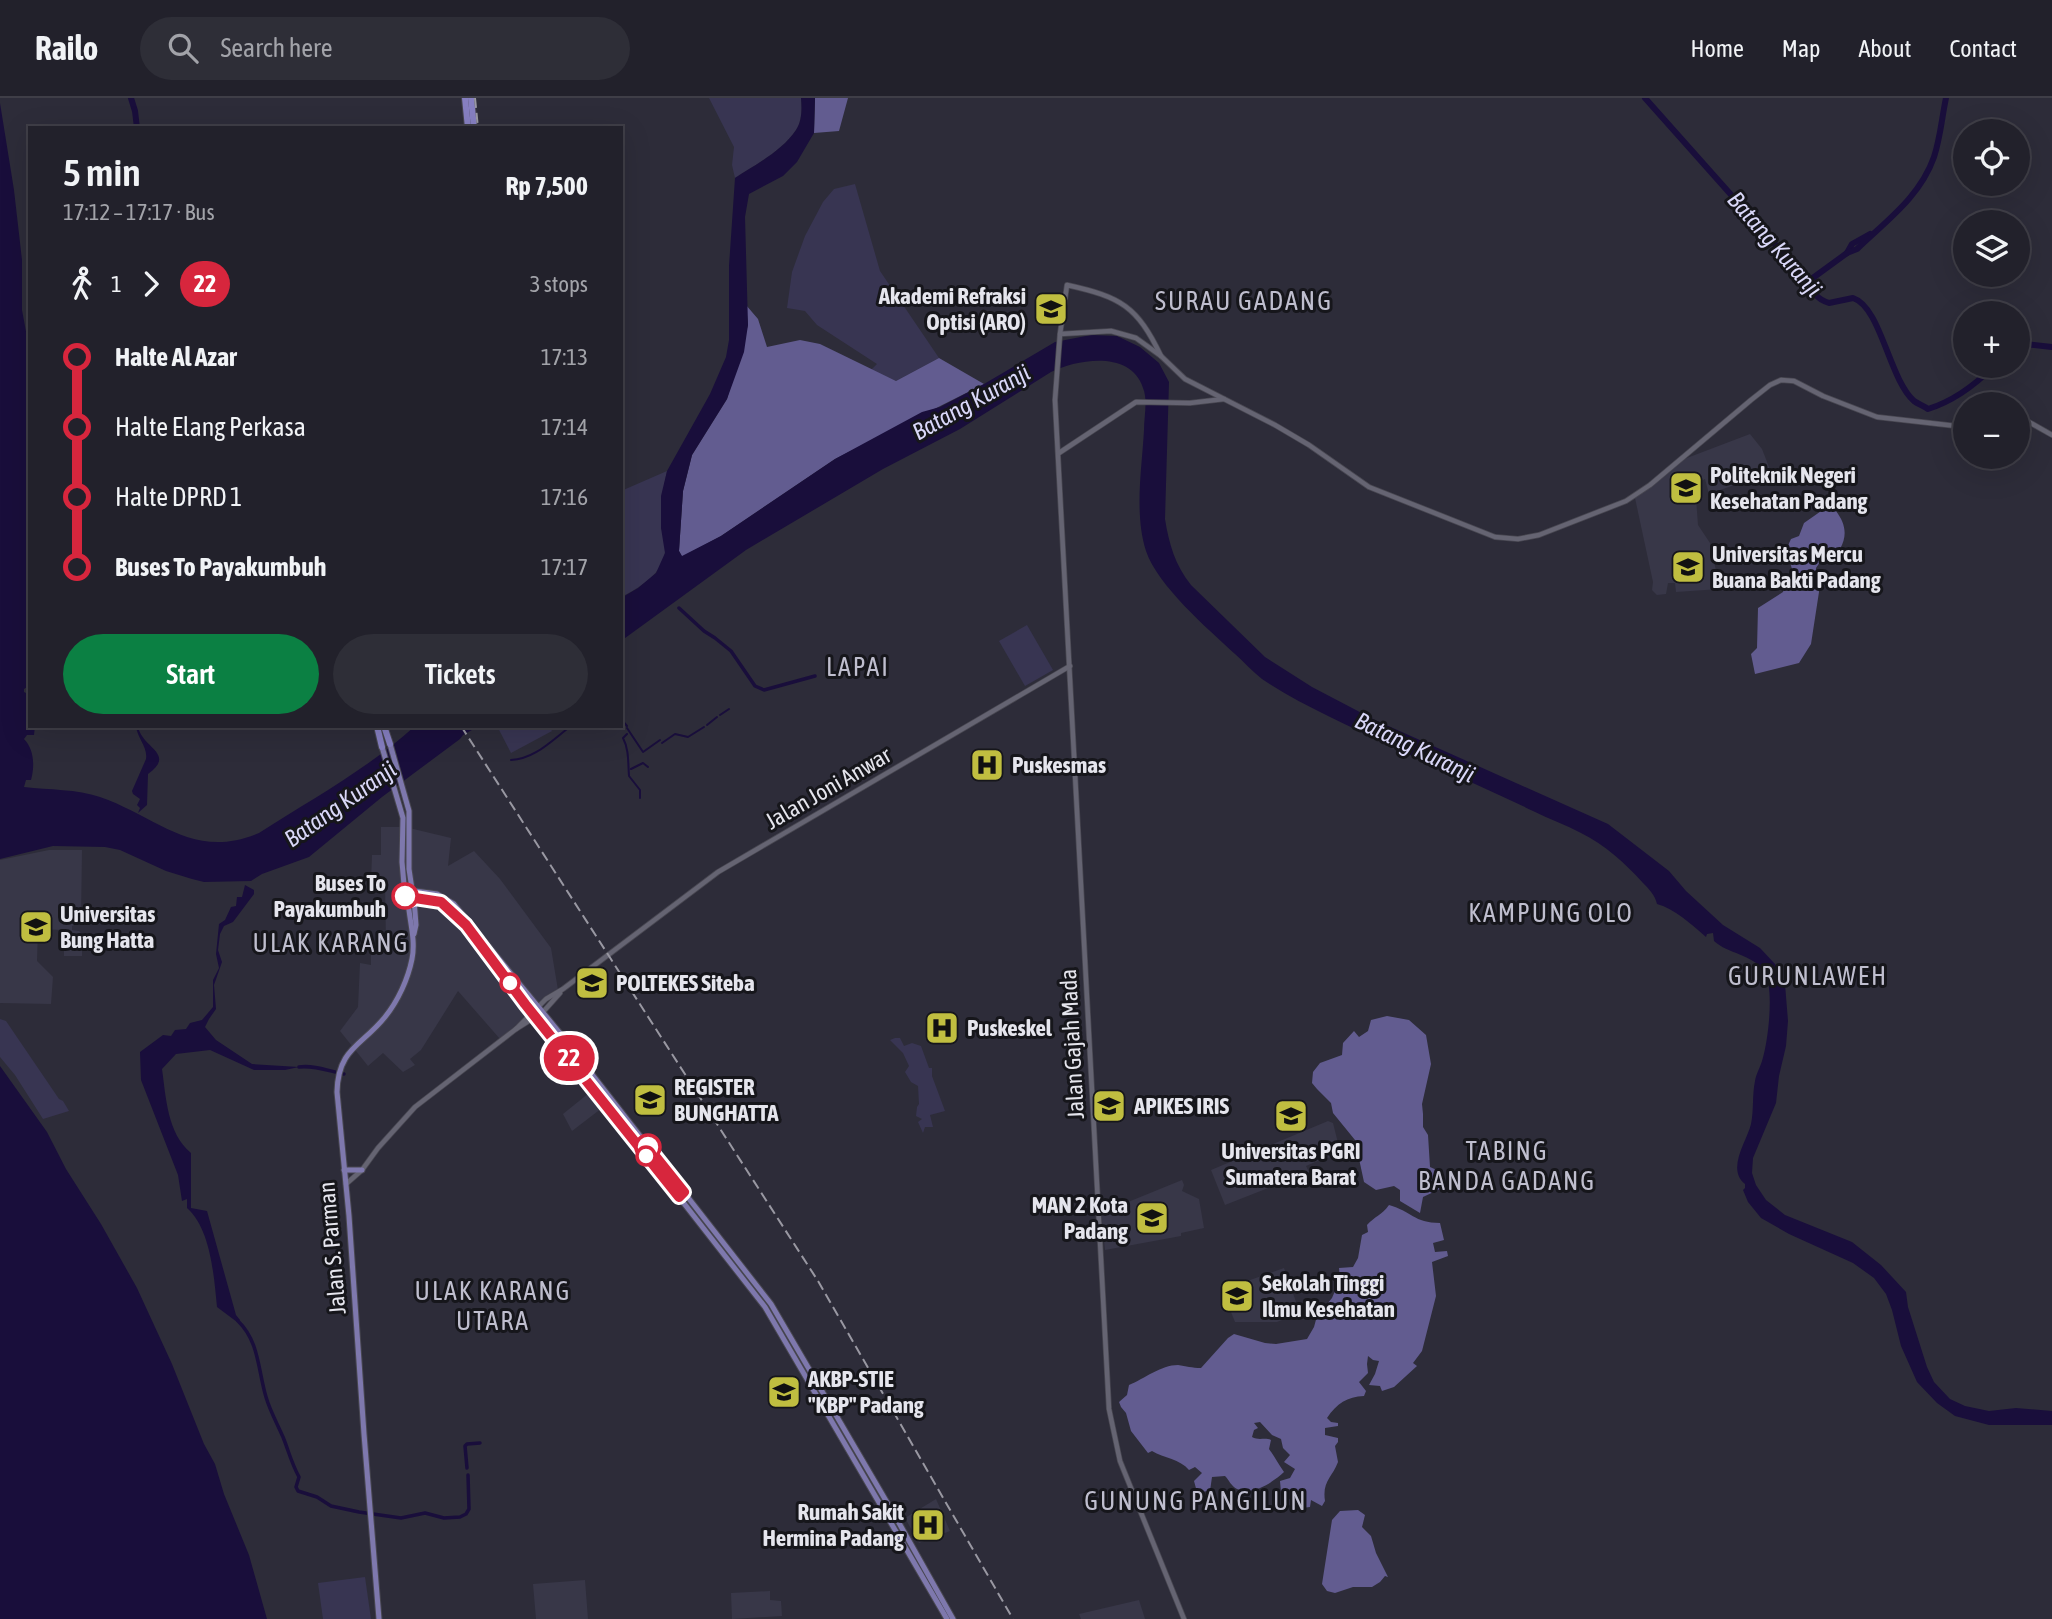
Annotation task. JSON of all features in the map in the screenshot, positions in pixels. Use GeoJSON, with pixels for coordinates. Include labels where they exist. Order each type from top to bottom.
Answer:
{"type":"FeatureCollection","features":[{"type":"Feature","properties":{"kind":"highway"},"geometry":{"type":"LineString","coordinates":[[465,98],[468,126]]}},
{"type":"Feature","properties":{"kind":"highway"},"geometry":{"type":"LineString","coordinates":[[471,98],[474,126]]}},
{"type":"Feature","properties":{"kind":"highway"},"geometry":{"type":"LineString","coordinates":[[377,728],[382,747]]}},
{"type":"Feature","properties":{"kind":"highway"},"geometry":{"type":"LineString","coordinates":[[385,728],[390,744]]}},
{"type":"Feature","properties":{"kind":"main road","name":"Jalan Gajah Mada"},"geometry":{"type":"LineString","coordinates":[[1152,344],[1136,314],[1118,300],[1095,291],[1067,285],[1055,400],[1109,1409],[1120,1461],[1184,1619]]}},
{"type":"Feature","properties":{"kind":"main road"},"geometry":{"type":"LineString","coordinates":[[1060,336],[1111,331],[1152,344],[1181,377],[1309,445],[1369,487],[1490,536],[1510,539],[1539,535],[1626,501],[1650,485],[1757,395],[1781,380],[1794,382],[1877,417],[1953,426]]}},
{"type":"Feature","properties":{"kind":"main road"},"geometry":{"type":"LineString","coordinates":[[1059,453],[1127,407],[1143,401],[1203,402],[1225,398]]}},
{"type":"Feature","properties":{"kind":"main road"},"geometry":{"type":"LineString","coordinates":[[2030,423],[2052,435]]}},
{"type":"Feature","properties":{"kind":"main road","name":"Jalan Joni Anwar"},"geometry":{"type":"LineString","coordinates":[[563,989],[718,872],[1070,666]]}},
{"type":"Feature","properties":{"kind":"main road"},"geometry":{"type":"LineString","coordinates":[[390,744],[410,818],[408,869],[412,895]]}},
{"type":"Feature","properties":{"kind":"main road"},"geometry":{"type":"LineString","coordinates":[[382,747],[402,818],[402,862],[412,895]]}},
{"type":"Feature","properties":{"kind":"main road"},"geometry":{"type":"LineString","coordinates":[[412,895],[437,894],[454,904],[543,1012],[765,1307],[886,1506],[950,1619]]}},
{"type":"Feature","properties":{"kind":"main road"},"geometry":{"type":"LineString","coordinates":[[412,895],[441,902],[461,920],[681,1195]]}},
{"type":"Feature","properties":{"kind":"main road","name":"Jalan S. Parman"},"geometry":{"type":"LineString","coordinates":[[379,1619],[337,1097],[338,1072],[352,1050],[383,1020],[393,1006],[412,962],[412,895]]}},
{"type":"Feature","properties":{"kind":"main road"},"geometry":{"type":"LineString","coordinates":[[534,1014],[538,1006],[563,989]]}},
{"type":"Feature","properties":{"kind":"main road"},"geometry":{"type":"LineString","coordinates":[[346,1184],[362,1170],[415,1107],[534,1014],[543,1012],[563,989]]}},
{"type":"Feature","properties":{"kind":"main road"},"geometry":{"type":"LineString","coordinates":[[344,1170],[362,1170]]}},
{"type":"Feature","properties":{"kind":"shaded area"},"geometry":{"type":"Polygon","coordinates":[[[709,98],[801,98],[800,119],[796,130],[783,145],[735,178],[732,165],[734,147],[709,98]]]}},
{"type":"Feature","properties":{"kind":"shaded area"},"geometry":{"type":"Polygon","coordinates":[[[815,98],[848,98],[839,131],[814,133],[815,98]]]}},
{"type":"Feature","properties":{"kind":"shaded area"},"geometry":{"type":"Polygon","coordinates":[[[855,184],[880,271],[939,358],[896,381],[871,370],[877,364],[817,325],[805,311],[787,308],[792,272],[805,236],[823,202],[834,189],[855,184]]]}},
{"type":"Feature","properties":{"kind":"shaded area"},"geometry":{"type":"Polygon","coordinates":[[[746,305],[758,319],[767,347],[800,340],[820,344],[896,381],[939,358],[984,384],[835,459],[721,536],[682,557],[679,551],[683,491],[692,455],[727,399],[748,325],[746,305]]]}},
{"type":"Feature","properties":{"kind":"shaded area"},"geometry":{"type":"Polygon","coordinates":[[[1750,434],[1762,449],[1771,472],[1709,494],[1705,479],[1695,484],[1698,525],[1710,543],[1720,589],[1676,592],[1675,583],[1668,583],[1666,594],[1657,595],[1652,590],[1653,582],[1635,498],[1679,461],[1750,434]]]}},
{"type":"Feature","properties":{"kind":"shaded area"},"geometry":{"type":"Polygon","coordinates":[[[667,471],[661,511],[665,549],[663,560],[655,574],[623,596],[623,490],[667,471]]]}},
{"type":"Feature","properties":{"kind":"shaded area"},"geometry":{"type":"Polygon","coordinates":[[[1824,509],[1836,511],[1842,520],[1845,534],[1840,549],[1826,553],[1816,568],[1819,592],[1811,644],[1799,663],[1755,674],[1751,654],[1757,648],[1758,608],[1783,592],[1786,583],[1793,577],[1787,555],[1791,539],[1799,536],[1804,523],[1824,509]]]}},
{"type":"Feature","properties":{"kind":"shaded area"},"geometry":{"type":"Polygon","coordinates":[[[1027,625],[1053,670],[1025,686],[999,641],[1027,625]]]}},
{"type":"Feature","properties":{"kind":"shaded area"},"geometry":{"type":"Polygon","coordinates":[[[498,728],[550,728],[552,731],[511,753],[498,728]]]}},
{"type":"Feature","properties":{"kind":"shaded area"},"geometry":{"type":"Polygon","coordinates":[[[381,827],[405,827],[451,838],[448,866],[474,851],[500,879],[551,948],[558,990],[500,1039],[458,991],[421,1050],[410,1059],[415,1065],[403,1072],[383,1053],[368,1066],[340,1031],[358,1007],[360,963],[371,965],[371,944],[386,945],[385,881],[371,881],[372,855],[381,855],[381,827]]]}},
{"type":"Feature","properties":{"kind":"shaded area","name":"Universitas Bung Hatta"},"geometry":{"type":"Polygon","coordinates":[[[49,850],[82,850],[81,919],[80,923],[72,926],[72,930],[82,934],[82,956],[64,956],[64,930],[38,929],[37,961],[53,977],[51,1004],[0,1003],[0,860],[49,850]]]}},
{"type":"Feature","properties":{"kind":"shaded area"},"geometry":{"type":"Polygon","coordinates":[[[1387,1016],[1409,1020],[1426,1035],[1431,1064],[1422,1104],[1423,1127],[1428,1135],[1430,1167],[1439,1171],[1440,1189],[1423,1197],[1420,1213],[1400,1201],[1400,1190],[1394,1186],[1376,1190],[1364,1182],[1355,1140],[1333,1113],[1331,1103],[1312,1083],[1313,1072],[1320,1063],[1342,1055],[1343,1043],[1354,1031],[1359,1037],[1368,1031],[1371,1020],[1387,1016]]]}},
{"type":"Feature","properties":{"kind":"shaded area"},"geometry":{"type":"Polygon","coordinates":[[[0,1019],[6,1021],[69,1111],[43,1119],[0,1057],[0,1019]]]}},
{"type":"Feature","properties":{"kind":"shaded area"},"geometry":{"type":"Polygon","coordinates":[[[900,1038],[904,1046],[912,1043],[921,1046],[929,1068],[932,1068],[932,1076],[945,1111],[930,1115],[933,1127],[925,1127],[923,1133],[918,1122],[922,1119],[916,1116],[919,1104],[918,1086],[911,1082],[905,1072],[909,1066],[903,1053],[890,1040],[900,1038]]]}},
{"type":"Feature","properties":{"kind":"shaded area"},"geometry":{"type":"Polygon","coordinates":[[[589,1093],[602,1108],[572,1131],[563,1114],[589,1093]]]}},
{"type":"Feature","properties":{"kind":"shaded area"},"geometry":{"type":"Polygon","coordinates":[[[1328,1121],[1333,1123],[1341,1155],[1322,1159],[1306,1166],[1309,1172],[1225,1205],[1211,1170],[1328,1121]]]}},
{"type":"Feature","properties":{"kind":"shaded area","name":"MAN 2 Kota Padang"},"geometry":{"type":"Polygon","coordinates":[[[1182,1180],[1182,1191],[1199,1199],[1204,1228],[1181,1233],[1181,1236],[1105,1250],[1101,1213],[1182,1180]]]}},
{"type":"Feature","properties":{"kind":"shaded area"},"geometry":{"type":"Polygon","coordinates":[[[1389,1205],[1418,1219],[1440,1223],[1444,1240],[1433,1243],[1435,1252],[1447,1251],[1448,1256],[1432,1262],[1436,1296],[1422,1351],[1413,1363],[1417,1366],[1394,1387],[1382,1391],[1380,1386],[1369,1385],[1379,1361],[1368,1356],[1368,1373],[1359,1382],[1366,1391],[1364,1396],[1343,1402],[1327,1418],[1338,1423],[1338,1426],[1325,1428],[1325,1435],[1338,1438],[1335,1446],[1338,1462],[1326,1484],[1322,1506],[1311,1500],[1310,1507],[1293,1509],[1286,1501],[1296,1496],[1289,1489],[1281,1492],[1280,1481],[1290,1478],[1295,1469],[1284,1462],[1290,1455],[1283,1448],[1281,1439],[1272,1435],[1260,1422],[1254,1423],[1258,1428],[1254,1430],[1252,1437],[1271,1440],[1269,1449],[1284,1472],[1269,1484],[1250,1491],[1237,1489],[1225,1476],[1212,1477],[1210,1491],[1197,1492],[1194,1481],[1202,1473],[1195,1467],[1189,1470],[1177,1461],[1152,1451],[1148,1453],[1131,1431],[1126,1413],[1119,1402],[1127,1395],[1129,1385],[1172,1366],[1201,1368],[1234,1334],[1276,1344],[1307,1339],[1317,1316],[1332,1298],[1340,1279],[1339,1268],[1353,1267],[1358,1258],[1362,1235],[1368,1232],[1367,1225],[1389,1205]]]}},
{"type":"Feature","properties":{"kind":"shaded area","name":"Sekolah Tinggi Ilmu Kesehatan"},"geometry":{"type":"Polygon","coordinates":[[[1284,1268],[1300,1313],[1277,1322],[1235,1322],[1222,1290],[1284,1268]]]}},
{"type":"Feature","properties":{"kind":"shaded area","name":"Rumah Sakit Hermina Padang"},"geometry":{"type":"Polygon","coordinates":[[[936,1499],[950,1531],[919,1543],[905,1518],[936,1499]]]}},
{"type":"Feature","properties":{"kind":"shaded area"},"geometry":{"type":"Polygon","coordinates":[[[1358,1510],[1365,1515],[1362,1527],[1371,1536],[1388,1577],[1385,1576],[1372,1587],[1353,1587],[1335,1593],[1327,1591],[1322,1584],[1332,1520],[1340,1511],[1358,1510]]]}},
{"type":"Feature","properties":{"kind":"shaded area"},"geometry":{"type":"Polygon","coordinates":[[[365,1577],[371,1619],[323,1619],[318,1583],[365,1577]]]}},
{"type":"Feature","properties":{"kind":"shaded area"},"geometry":{"type":"Polygon","coordinates":[[[585,1580],[588,1619],[536,1619],[533,1584],[585,1580]]]}},
{"type":"Feature","properties":{"kind":"shaded area"},"geometry":{"type":"Polygon","coordinates":[[[770,1591],[770,1600],[781,1601],[782,1616],[732,1619],[731,1593],[770,1591]]]}},
{"type":"Feature","properties":{"kind":"shaded area"},"geometry":{"type":"Polygon","coordinates":[[[1139,1600],[1145,1619],[1081,1619],[1079,1614],[1139,1600]]]}},
{"type":"Feature","properties":{"kind":"water"},"geometry":{"type":"Polygon","coordinates":[[[801,98],[815,98],[814,133],[797,162],[783,176],[749,194],[745,217],[748,325],[744,352],[727,399],[692,455],[683,491],[679,551],[682,556],[721,536],[835,459],[922,412],[940,407],[984,384],[1055,342],[1091,335],[1117,336],[1140,347],[1159,363],[1169,382],[1165,519],[1174,554],[1191,585],[1265,657],[1312,687],[1375,720],[1608,824],[1669,871],[1686,891],[1723,925],[1760,948],[1775,964],[1785,984],[1788,1021],[1776,1103],[1753,1158],[1752,1173],[1756,1185],[1766,1200],[1785,1215],[1852,1242],[1881,1265],[1906,1292],[1908,1307],[1927,1367],[1934,1382],[1950,1399],[1965,1406],[1989,1411],[2016,1408],[2052,1411],[2052,1425],[1989,1425],[1955,1416],[1937,1403],[1917,1382],[1901,1346],[1886,1294],[1874,1278],[1853,1263],[1761,1218],[1748,1202],[1743,1190],[1745,1184],[1737,1171],[1737,1163],[1751,1124],[1754,1086],[1768,1029],[1769,989],[1764,971],[1759,965],[1714,941],[1713,933],[1707,934],[1706,937],[1676,913],[1657,904],[1652,892],[1629,868],[1590,838],[1341,722],[1276,688],[1255,673],[1172,592],[1152,564],[1142,536],[1140,490],[1145,398],[1137,376],[1127,368],[1116,363],[1089,361],[1051,372],[960,429],[883,469],[746,550],[623,640],[623,597],[656,573],[665,553],[661,528],[661,496],[667,471],[710,394],[726,357],[729,340],[729,266],[735,178],[768,157],[790,138],[799,123],[801,98]]]}},
{"type":"Feature","properties":{"kind":"water"},"geometry":{"type":"Polygon","coordinates":[[[0,103],[14,190],[22,260],[22,310],[28,342],[28,644],[27,687],[24,692],[28,694],[28,728],[35,728],[34,735],[27,735],[24,739],[32,753],[33,769],[31,780],[26,780],[24,787],[91,794],[121,805],[176,833],[214,842],[236,840],[259,833],[340,782],[379,756],[413,728],[475,728],[382,797],[309,857],[262,874],[251,881],[204,882],[166,871],[120,850],[105,847],[53,846],[0,859],[0,103]]]}},
{"type":"Feature","properties":{"kind":"water"},"geometry":{"type":"Polygon","coordinates":[[[136,728],[155,750],[159,761],[148,774],[147,805],[138,813],[140,808],[137,805],[140,799],[132,791],[146,755],[136,728]]]}},
{"type":"Feature","properties":{"kind":"water"},"geometry":{"type":"Polygon","coordinates":[[[245,885],[254,890],[254,894],[233,922],[224,926],[220,934],[218,950],[222,962],[214,985],[216,1009],[205,1027],[216,1040],[252,1064],[299,1067],[254,1070],[210,1050],[176,1054],[162,1069],[172,1125],[183,1145],[191,1153],[191,1208],[207,1211],[236,1315],[240,1320],[237,1322],[217,1307],[210,1254],[201,1228],[187,1208],[187,1199],[182,1201],[178,1175],[141,1080],[140,1052],[163,1035],[171,1036],[175,1030],[186,1029],[190,1023],[202,1020],[213,1007],[213,980],[219,968],[216,954],[219,924],[225,920],[231,907],[236,906],[237,897],[242,897],[245,885]]]}},
{"type":"Feature","properties":{"kind":"water"},"geometry":{"type":"Polygon","coordinates":[[[0,1066],[47,1132],[137,1288],[215,1464],[249,1555],[267,1619],[0,1619],[0,1066]]]}},
{"type":"Feature","properties":{"kind":"waterway"},"geometry":{"type":"LineString","coordinates":[[131,98],[137,126]]}},
{"type":"Feature","properties":{"kind":"waterway","name":"Batang Kuranji"},"geometry":{"type":"LineString","coordinates":[[1645,98],[1799,271],[1810,280],[1818,297],[1829,303],[1853,298],[1863,304],[1878,329],[1905,391],[1914,401],[1928,409],[1938,406],[1964,392],[1981,378]]}},
{"type":"Feature","properties":{"kind":"waterway"},"geometry":{"type":"LineString","coordinates":[[1810,280],[1847,253],[1857,249],[1901,208],[1920,184],[1934,157],[1946,98]]}},
{"type":"Feature","properties":{"kind":"waterway"},"geometry":{"type":"LineString","coordinates":[[1847,253],[1852,244],[1870,234]]}},
{"type":"Feature","properties":{"kind":"waterway","name":"Batang Kuranji"},"geometry":{"type":"LineString","coordinates":[[2030,344],[2052,347]]}},
{"type":"Feature","properties":{"kind":"waterway"},"geometry":{"type":"LineString","coordinates":[[679,608],[731,651],[755,686],[764,690],[815,676]]}},
{"type":"Feature","properties":{"kind":"waterway"},"geometry":{"type":"LineString","coordinates":[[720,715],[729,709]]}},
{"type":"Feature","properties":{"kind":"waterway"},"geometry":{"type":"LineString","coordinates":[[707,725],[717,717]]}},
{"type":"Feature","properties":{"kind":"waterway"},"geometry":{"type":"LineString","coordinates":[[623,721],[627,726]]}},
{"type":"Feature","properties":{"kind":"waterway"},"geometry":{"type":"LineString","coordinates":[[662,743],[675,734],[688,737],[704,727]]}},
{"type":"Feature","properties":{"kind":"waterway"},"geometry":{"type":"LineString","coordinates":[[511,760],[536,752],[569,728]]}},
{"type":"Feature","properties":{"kind":"waterway"},"geometry":{"type":"LineString","coordinates":[[627,728],[643,752],[660,740]]}},
{"type":"Feature","properties":{"kind":"waterway"},"geometry":{"type":"LineString","coordinates":[[627,734],[623,738],[629,776],[640,790],[640,798]]}},
{"type":"Feature","properties":{"kind":"waterway"},"geometry":{"type":"LineString","coordinates":[[631,769],[643,763],[648,767]]}},
{"type":"Feature","properties":{"kind":"waterway"},"geometry":{"type":"LineString","coordinates":[[299,1067],[344,1074]]}},
{"type":"Feature","properties":{"kind":"waterway"},"geometry":{"type":"LineString","coordinates":[[238,1321],[254,1347],[268,1402],[299,1477],[296,1487],[298,1491],[317,1497],[331,1506],[359,1512],[401,1518],[425,1513],[444,1518],[460,1517],[469,1509],[468,1475]]}},
{"type":"Feature","properties":{"kind":"waterway"},"geometry":{"type":"LineString","coordinates":[[467,1468],[465,1446],[480,1443]]}},
{"type":"Feature","properties":{"kind":"railway"},"geometry":{"type":"LineString","coordinates":[[475,98],[478,126]]}},
{"type":"Feature","properties":{"kind":"railway"},"geometry":{"type":"LineString","coordinates":[[462,728],[818,1281],[1013,1619]]}},
{"type":"Feature","properties":{"kind":"bus line","name":"22"},"geometry":{"type":"LineString","coordinates":[[405,896],[410,900],[415,898],[441,902],[466,925],[525,1004],[679,1197],[684,1192],[648,1147]]}},
{"type":"Feature","properties":{"kind":"place","name":"Akademi Refraksi Optisi (ARO)"},"geometry":{"type":"Point","coordinates":[1051,309]}},
{"type":"Feature","properties":{"kind":"place","name":"Politeknik Negeri Kesehatan Padang"},"geometry":{"type":"Point","coordinates":[1686,488]}},
{"type":"Feature","properties":{"kind":"place","name":"Universitas Mercu Buana Bakti Padang"},"geometry":{"type":"Point","coordinates":[1688,567]}},
{"type":"Feature","properties":{"kind":"place","name":"Puskesmas"},"geometry":{"type":"Point","coordinates":[987,765]}},
{"type":"Feature","properties":{"kind":"place","name":"Buses To Payakumbuh"},"geometry":{"type":"Point","coordinates":[405,896]}},
{"type":"Feature","properties":{"kind":"place","name":"Universitas Bung Hatta"},"geometry":{"type":"Point","coordinates":[36,927]}},
{"type":"Feature","properties":{"kind":"place","name":"POLTEKES Siteba"},"geometry":{"type":"Point","coordinates":[592,983]}},
{"type":"Feature","properties":{"kind":"place","name":"Puskeskel"},"geometry":{"type":"Point","coordinates":[942,1028]}},
{"type":"Feature","properties":{"kind":"place","name":"REGISTER BUNGHATTA"},"geometry":{"type":"Point","coordinates":[650,1100]}},
{"type":"Feature","properties":{"kind":"place","name":"APIKES IRIS"},"geometry":{"type":"Point","coordinates":[1109,1106]}},
{"type":"Feature","properties":{"kind":"place","name":"Universitas PGRI Sumatera Barat"},"geometry":{"type":"Point","coordinates":[1291,1116]}},
{"type":"Feature","properties":{"kind":"place","name":"MAN 2 Kota Padang"},"geometry":{"type":"Point","coordinates":[1152,1218]}},
{"type":"Feature","properties":{"kind":"place","name":"Sekolah Tinggi Ilmu Kesehatan"},"geometry":{"type":"Point","coordinates":[1237,1296]}},
{"type":"Feature","properties":{"kind":"place","name":"AKBP-STIE \"KBP\" Padang"},"geometry":{"type":"Point","coordinates":[784,1392]}},
{"type":"Feature","properties":{"kind":"place","name":"Rumah Sakit Hermina Padang"},"geometry":{"type":"Point","coordinates":[928,1525]}},
{"type":"Feature","properties":{"kind":"district","name":"SURAU GADANG"},"geometry":{"type":"Point","coordinates":[1244,301]}},
{"type":"Feature","properties":{"kind":"district","name":"LAPAI"},"geometry":{"type":"Point","coordinates":[858,667]}},
{"type":"Feature","properties":{"kind":"district","name":"KAMPUNG OLO"},"geometry":{"type":"Point","coordinates":[1551,913]}},
{"type":"Feature","properties":{"kind":"district","name":"ULAK KARANG"},"geometry":{"type":"Point","coordinates":[331,943]}},
{"type":"Feature","properties":{"kind":"district","name":"GURUNLAWEH"},"geometry":{"type":"Point","coordinates":[1808,976]}},
{"type":"Feature","properties":{"kind":"district","name":"TABING BANDA GADANG"},"geometry":{"type":"Point","coordinates":[1507,1166]}},
{"type":"Feature","properties":{"kind":"district","name":"ULAK KARANG UTARA"},"geometry":{"type":"Point","coordinates":[493,1306]}},
{"type":"Feature","properties":{"kind":"district","name":"GUNUNG PANGILUN"},"geometry":{"type":"Point","coordinates":[1196,1501]}}]}
